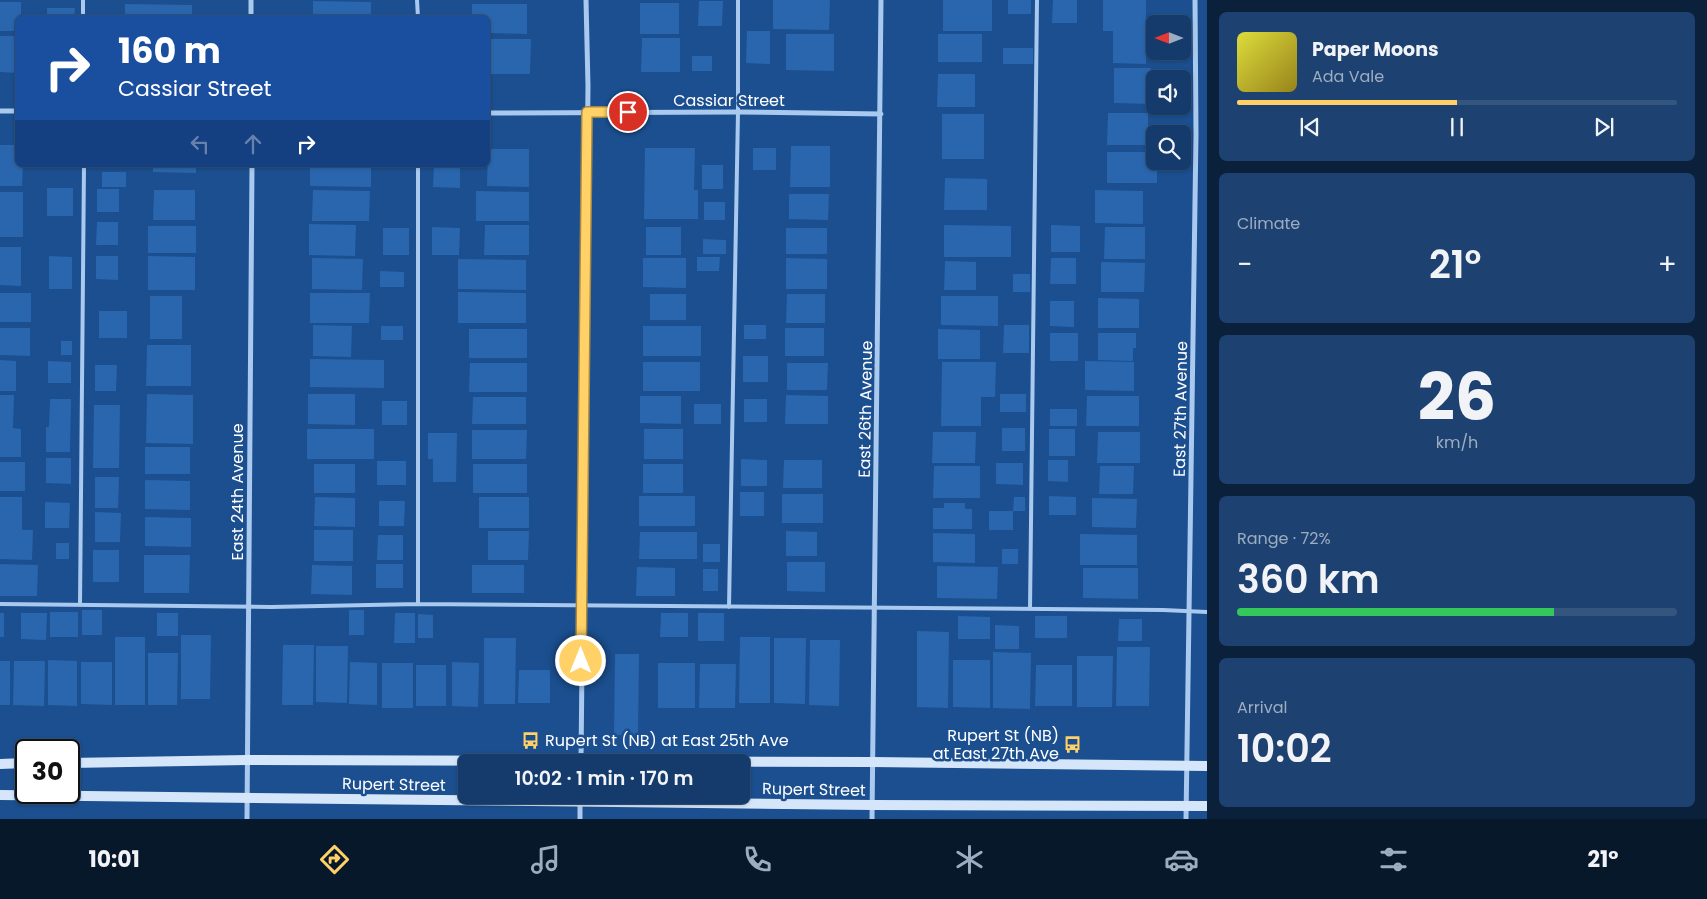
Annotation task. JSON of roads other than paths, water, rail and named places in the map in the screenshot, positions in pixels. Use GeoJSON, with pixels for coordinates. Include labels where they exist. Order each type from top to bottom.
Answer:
{"type":"FeatureCollection","features":[{"type":"Feature","properties":{"kind":"street"},"geometry":{"type":"LineString","coordinates":[[251,0],[251,15]]}},
{"type":"Feature","properties":{"kind":"street"},"geometry":{"type":"LineString","coordinates":[[581,754],[587,112],[586,0]]}},
{"type":"Feature","properties":{"kind":"street","name":"East 26th Avenue"},"geometry":{"type":"LineString","coordinates":[[872,819],[881,0]]}},
{"type":"Feature","properties":{"kind":"street","name":"East 27th Avenue"},"geometry":{"type":"LineString","coordinates":[[1186,819],[1196,134],[1195,0]]}},
{"type":"Feature","properties":{"kind":"street"},"geometry":{"type":"LineString","coordinates":[[0,111],[15,111]]}},
{"type":"Feature","properties":{"kind":"street","name":"Cassiar Street"},"geometry":{"type":"LineString","coordinates":[[490,113],[738,112],[881,114]]}},
{"type":"Feature","properties":{"kind":"street","name":"East 24th Avenue"},"geometry":{"type":"LineString","coordinates":[[247,819],[252,167]]}},
{"type":"Feature","properties":{"kind":"street","name":"Rupert Street"},"geometry":{"type":"LineString","coordinates":[[80,762],[247,760],[458,761]]}},
{"type":"Feature","properties":{"kind":"street","name":"Rupert Street"},"geometry":{"type":"LineString","coordinates":[[750,762],[1207,766]]}},
{"type":"Feature","properties":{"kind":"street"},"geometry":{"type":"LineString","coordinates":[[0,764],[15,763]]}},
{"type":"Feature","properties":{"kind":"street","name":"Rupert Street"},"geometry":{"type":"LineString","coordinates":[[0,795],[458,800]]}},
{"type":"Feature","properties":{"kind":"street"},"geometry":{"type":"LineString","coordinates":[[580,804],[580,819]]}},
{"type":"Feature","properties":{"kind":"street","name":"Rupert Street"},"geometry":{"type":"LineString","coordinates":[[750,804],[1207,806]]}},
{"type":"Feature","properties":{"kind":"lane"},"geometry":{"type":"LineString","coordinates":[[83,0],[83,15]]}},
{"type":"Feature","properties":{"kind":"lane"},"geometry":{"type":"LineString","coordinates":[[417,0],[418,15]]}},
{"type":"Feature","properties":{"kind":"lane"},"geometry":{"type":"LineString","coordinates":[[729,607],[738,112],[738,0]]}},
{"type":"Feature","properties":{"kind":"lane"},"geometry":{"type":"LineString","coordinates":[[1030,609],[1037,0]]}},
{"type":"Feature","properties":{"kind":"lane"},"geometry":{"type":"LineString","coordinates":[[80,605],[84,167]]}},
{"type":"Feature","properties":{"kind":"lane"},"geometry":{"type":"LineString","coordinates":[[418,167],[418,604]]}},
{"type":"Feature","properties":{"kind":"lane"},"geometry":{"type":"LineString","coordinates":[[0,604],[248,607],[418,604],[1207,612]]}},
{"type":"Feature","properties":{"kind":"place","name":"Rupert St (NB) at East 25th Ave"},"geometry":{"type":"Point","coordinates":[531,740]}},
{"type":"Feature","properties":{"kind":"place","name":"Rupert St (NB) at East 27th Ave"},"geometry":{"type":"Point","coordinates":[1073,744]}}]}
